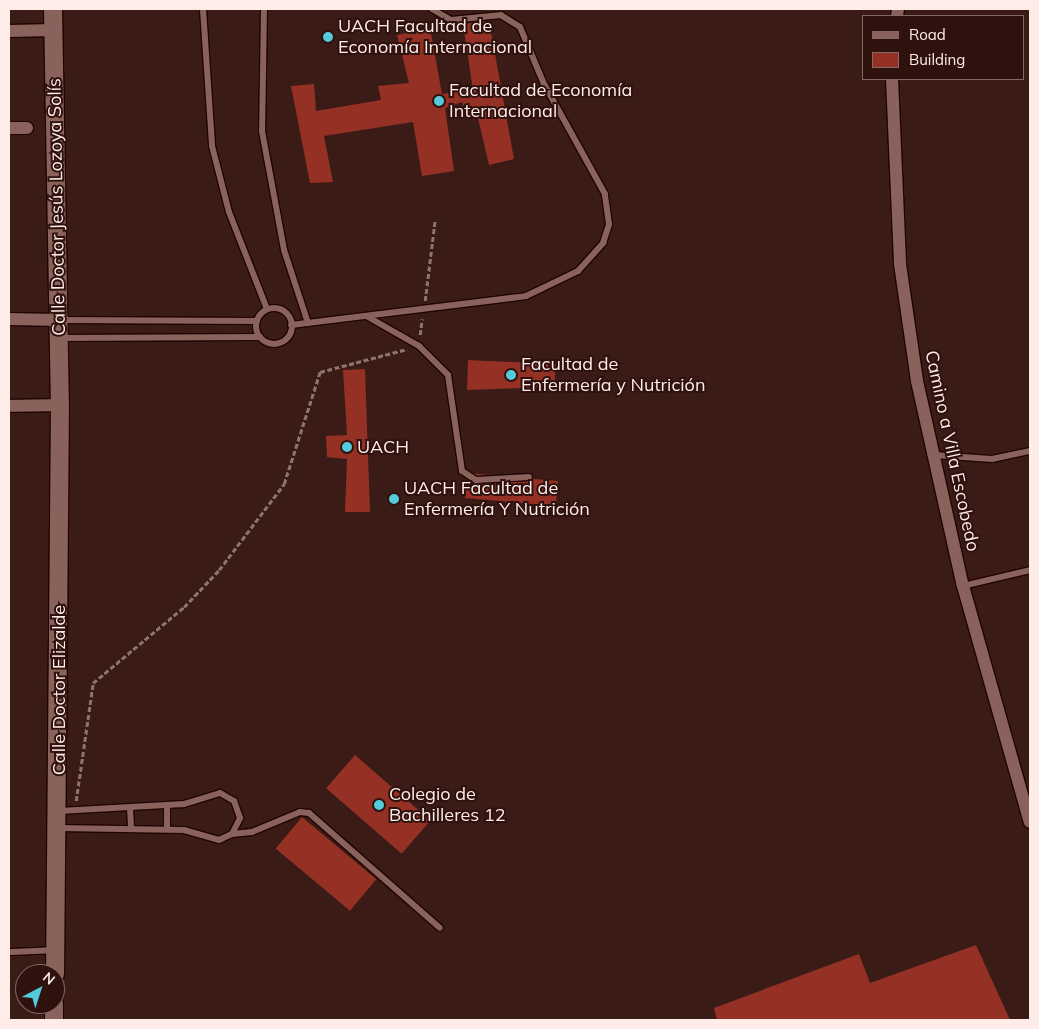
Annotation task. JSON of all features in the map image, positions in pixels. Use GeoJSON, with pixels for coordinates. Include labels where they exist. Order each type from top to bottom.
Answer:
{"type":"FeatureCollection","features":[{"type":"Feature","properties":{"kind":"street","name":"Calle Doctor Jesús Lozoya Solís"},"geometry":{"type":"LineString","coordinates":[[53,9],[60,405]]}},
{"type":"Feature","properties":{"kind":"street"},"geometry":{"type":"LineString","coordinates":[[9,31],[54,30]]}},
{"type":"Feature","properties":{"kind":"street","name":"Camino a Villa Escobedo"},"geometry":{"type":"LineString","coordinates":[[892,80],[900,264],[932,455],[963,586],[1030,822]]}},
{"type":"Feature","properties":{"kind":"street"},"geometry":{"type":"LineString","coordinates":[[9,128],[27,128]]}},
{"type":"Feature","properties":{"kind":"street"},"geometry":{"type":"LineString","coordinates":[[9,319],[58,320]]}},
{"type":"Feature","properties":{"kind":"street"},"geometry":{"type":"LineString","coordinates":[[9,406],[60,405]]}},
{"type":"Feature","properties":{"kind":"street","name":"Calle Doctor Elizalde"},"geometry":{"type":"LineString","coordinates":[[55,964],[64,816],[60,405]]}},
{"type":"Feature","properties":{"kind":"lane"},"geometry":{"type":"LineString","coordinates":[[203,9],[212,146],[229,212],[268,309]]}},
{"type":"Feature","properties":{"kind":"lane"},"geometry":{"type":"LineString","coordinates":[[264,9],[262,132],[284,250],[308,323]]}},
{"type":"Feature","properties":{"kind":"lane"},"geometry":{"type":"LineString","coordinates":[[291,325],[498,303],[552,286],[586,264],[603,243],[609,224],[605,194],[544,84],[520,27],[501,14],[451,20],[432,9]]}},
{"type":"Feature","properties":{"kind":"lane"},"geometry":{"type":"LineString","coordinates":[[58,320],[256,321],[268,309]]}},
{"type":"Feature","properties":{"kind":"lane"},"geometry":{"type":"LineString","coordinates":[[268,309],[284,311],[291,325]]}},
{"type":"Feature","properties":{"kind":"lane"},"geometry":{"type":"LineString","coordinates":[[368,317],[419,346],[445,370],[452,384],[462,471],[476,480],[529,477]]}},
{"type":"Feature","properties":{"kind":"lane"},"geometry":{"type":"LineString","coordinates":[[256,321],[260,337]]}},
{"type":"Feature","properties":{"kind":"lane"},"geometry":{"type":"LineString","coordinates":[[59,338],[260,337],[280,342],[291,325]]}},
{"type":"Feature","properties":{"kind":"lane"},"geometry":{"type":"LineString","coordinates":[[932,455],[992,459],[1030,451]]}},
{"type":"Feature","properties":{"kind":"lane"},"geometry":{"type":"LineString","coordinates":[[963,586],[1030,570]]}},
{"type":"Feature","properties":{"kind":"lane"},"geometry":{"type":"LineString","coordinates":[[64,816],[130,808],[167,806],[212,793],[227,796],[239,809],[232,834]]}},
{"type":"Feature","properties":{"kind":"lane"},"geometry":{"type":"LineString","coordinates":[[167,806],[167,830]]}},
{"type":"Feature","properties":{"kind":"lane"},"geometry":{"type":"LineString","coordinates":[[130,808],[131,829]]}},
{"type":"Feature","properties":{"kind":"lane"},"geometry":{"type":"LineString","coordinates":[[64,816],[131,829],[167,830],[220,840],[232,834],[252,832],[300,812],[310,813],[440,928]]}},
{"type":"Feature","properties":{"kind":"lane"},"geometry":{"type":"LineString","coordinates":[[9,952],[55,950]]}},
{"type":"Feature","properties":{"kind":"path"},"geometry":{"type":"LineString","coordinates":[[64,816],[93,683],[184,606],[219,570],[284,484],[320,372],[419,346],[435,220]]}},
{"type":"Feature","properties":{"kind":"building","name":"Facultad de Economía Internacional"},"geometry":{"type":"Polygon","coordinates":[[[489,21],[514,159],[489,165],[477,114],[467,116],[462,102],[445,108],[454,171],[422,176],[413,122],[324,136],[333,182],[310,183],[291,86],[314,84],[316,111],[381,100],[378,86],[409,83],[397,35],[430,28],[442,94],[473,90],[463,24],[489,21]]]}},
{"type":"Feature","properties":{"kind":"building","name":"Facultad de Enfermería y Nutrición"},"geometry":{"type":"Polygon","coordinates":[[[468,360],[556,364],[554,387],[467,390],[468,360]]]}},
{"type":"Feature","properties":{"kind":"building","name":"UACH"},"geometry":{"type":"Polygon","coordinates":[[[365,369],[370,512],[345,512],[347,459],[327,457],[326,436],[347,435],[343,370],[365,369]]]}},
{"type":"Feature","properties":{"kind":"building"},"geometry":{"type":"Polygon","coordinates":[[[467,473],[558,481],[556,506],[465,498],[467,473]]]}},
{"type":"Feature","properties":{"kind":"building","name":"Colegio de Bachilleres 12"},"geometry":{"type":"Polygon","coordinates":[[[355,755],[430,821],[402,854],[326,788],[355,755]]]}},
{"type":"Feature","properties":{"kind":"building","name":"Colegio de Bachilleres 12"},"geometry":{"type":"Polygon","coordinates":[[[302,817],[376,879],[350,911],[276,848],[302,817]]]}},
{"type":"Feature","properties":{"kind":"building"},"geometry":{"type":"Polygon","coordinates":[[[976,945],[1010,1020],[717,1020],[714,1008],[859,954],[870,983],[976,945]]]}},
{"type":"Feature","properties":{"kind":"place","name":"UACH Facultad de Economía Internacional"},"geometry":{"type":"Point","coordinates":[328,37]}},
{"type":"Feature","properties":{"kind":"place","name":"Facultad de Economía Internacional"},"geometry":{"type":"Point","coordinates":[439,101]}},
{"type":"Feature","properties":{"kind":"place","name":"Facultad de Enfermería y Nutrición"},"geometry":{"type":"Point","coordinates":[511,375]}},
{"type":"Feature","properties":{"kind":"place","name":"UACH"},"geometry":{"type":"Point","coordinates":[347,447]}},
{"type":"Feature","properties":{"kind":"place","name":"UACH Facultad de Enfermería Y Nutrición"},"geometry":{"type":"Point","coordinates":[394,499]}},
{"type":"Feature","properties":{"kind":"place","name":"Colegio de Bachilleres 12"},"geometry":{"type":"Point","coordinates":[379,805]}}]}
